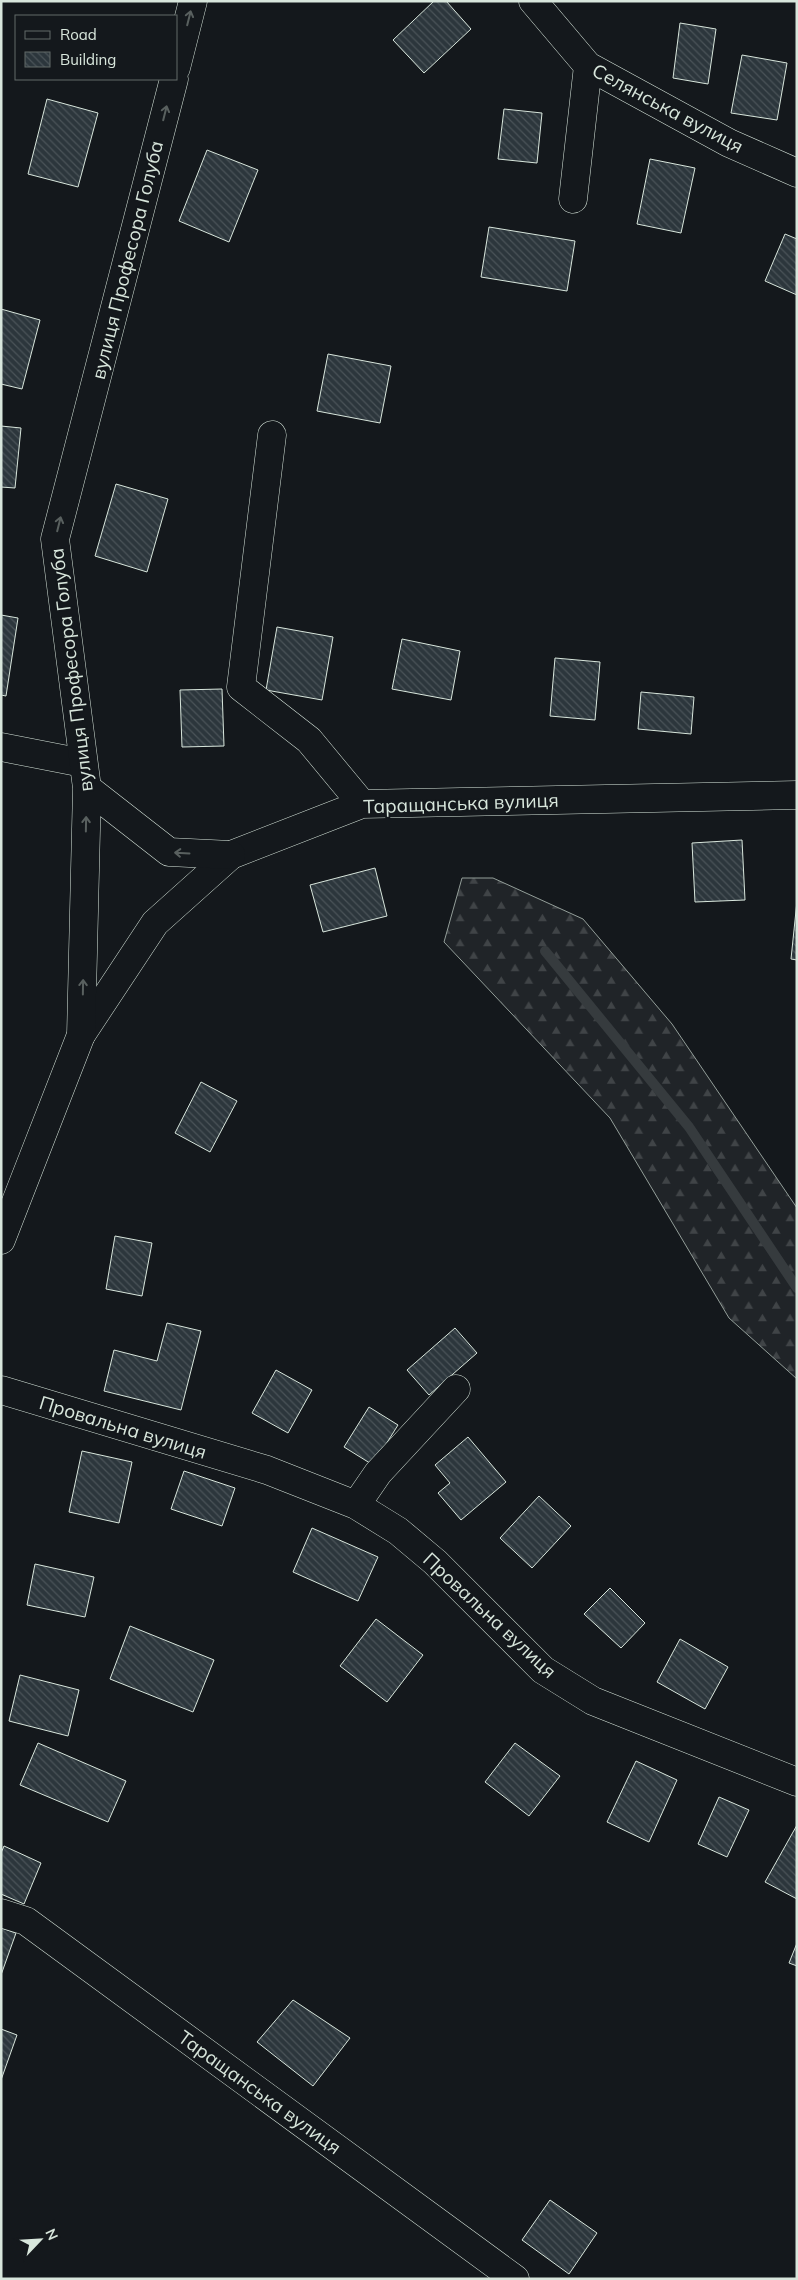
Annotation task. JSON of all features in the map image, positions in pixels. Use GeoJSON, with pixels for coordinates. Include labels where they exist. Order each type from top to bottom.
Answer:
{"type":"FeatureCollection","features":[{"type":"Feature","properties":{"kind":"street"},"geometry":{"type":"LineString","coordinates":[[178,61],[194,1]]}},
{"type":"Feature","properties":{"kind":"street","name":"Селянська вулиця"},"geometry":{"type":"LineString","coordinates":[[533,1],[588,66],[729,143],[797,173]]}},
{"type":"Feature","properties":{"kind":"street"},"geometry":{"type":"LineString","coordinates":[[573,199],[588,66]]}},
{"type":"Feature","properties":{"kind":"street","name":"вулиця Професора Голуба"},"geometry":{"type":"LineString","coordinates":[[82,1035],[85,776],[55,539],[174,80]]}},
{"type":"Feature","properties":{"kind":"street"},"geometry":{"type":"LineString","coordinates":[[272,434],[241,687],[309,740],[362,804]]}},
{"type":"Feature","properties":{"kind":"street"},"geometry":{"type":"LineString","coordinates":[[1,746],[85,776],[169,852],[231,856]]}},
{"type":"Feature","properties":{"kind":"street","name":"Таращанська вулиця"},"geometry":{"type":"LineString","coordinates":[[1,1240],[82,1035],[154,923],[231,856],[362,804],[797,795]]}},
{"type":"Feature","properties":{"kind":"street"},"geometry":{"type":"LineString","coordinates":[[356,1505],[378,1473],[456,1389]]}},
{"type":"Feature","properties":{"kind":"street","name":"Провальна вулиця"},"geometry":{"type":"LineString","coordinates":[[1,1390],[267,1470],[356,1505],[398,1531],[435,1562],[543,1670],[593,1701],[797,1782]]}},
{"type":"Feature","properties":{"kind":"street","name":"Таращанська вулиця"},"geometry":{"type":"LineString","coordinates":[[1,1913],[26,1921],[515,2279]]}},
{"type":"Feature","properties":{"kind":"green space"},"geometry":{"type":"Polygon","coordinates":[[[462,878],[493,878],[583,919],[672,1024],[797,1208],[797,1379],[729,1318],[610,1118],[444,942],[462,878]]]}},
{"type":"Feature","properties":{"kind":"building"},"geometry":{"type":"Polygon","coordinates":[[[434,1],[446,1],[471,29],[424,73],[393,40],[434,1]]]}},
{"type":"Feature","properties":{"kind":"building"},"geometry":{"type":"Polygon","coordinates":[[[680,23],[716,29],[708,84],[673,78],[680,23]]]}},
{"type":"Feature","properties":{"kind":"building"},"geometry":{"type":"Polygon","coordinates":[[[742,55],[787,63],[777,120],[731,113],[742,55]]]}},
{"type":"Feature","properties":{"kind":"building"},"geometry":{"type":"Polygon","coordinates":[[[47,99],[98,113],[78,187],[28,174],[47,99]]]}},
{"type":"Feature","properties":{"kind":"building"},"geometry":{"type":"Polygon","coordinates":[[[504,109],[542,113],[537,163],[498,159],[504,109]]]}},
{"type":"Feature","properties":{"kind":"building"},"geometry":{"type":"Polygon","coordinates":[[[207,150],[258,170],[229,242],[179,221],[207,150]]]}},
{"type":"Feature","properties":{"kind":"building"},"geometry":{"type":"Polygon","coordinates":[[[650,159],[695,168],[681,233],[637,224],[650,159]]]}},
{"type":"Feature","properties":{"kind":"building"},"geometry":{"type":"Polygon","coordinates":[[[489,227],[575,241],[567,291],[481,277],[489,227]]]}},
{"type":"Feature","properties":{"kind":"building"},"geometry":{"type":"Polygon","coordinates":[[[785,234],[797,239],[797,295],[765,281],[785,234]]]}},
{"type":"Feature","properties":{"kind":"building"},"geometry":{"type":"Polygon","coordinates":[[[1,309],[40,320],[22,389],[1,384],[1,309]]]}},
{"type":"Feature","properties":{"kind":"building"},"geometry":{"type":"Polygon","coordinates":[[[328,354],[391,366],[380,423],[317,411],[328,354]]]}},
{"type":"Feature","properties":{"kind":"building"},"geometry":{"type":"Polygon","coordinates":[[[1,426],[21,428],[15,488],[1,487],[1,426]]]}},
{"type":"Feature","properties":{"kind":"building"},"geometry":{"type":"Polygon","coordinates":[[[116,484],[168,499],[147,572],[95,556],[116,484]]]}},
{"type":"Feature","properties":{"kind":"building"},"geometry":{"type":"Polygon","coordinates":[[[1,615],[18,618],[6,696],[1,695],[1,615]]]}},
{"type":"Feature","properties":{"kind":"building"},"geometry":{"type":"Polygon","coordinates":[[[277,627],[333,637],[322,700],[266,690],[277,627]]]}},
{"type":"Feature","properties":{"kind":"building"},"geometry":{"type":"Polygon","coordinates":[[[402,639],[460,651],[451,700],[392,689],[402,639]]]}},
{"type":"Feature","properties":{"kind":"building"},"geometry":{"type":"Polygon","coordinates":[[[555,658],[600,662],[595,720],[550,716],[555,658]]]}},
{"type":"Feature","properties":{"kind":"building"},"geometry":{"type":"Polygon","coordinates":[[[222,689],[224,746],[182,747],[180,690],[222,689]]]}},
{"type":"Feature","properties":{"kind":"building"},"geometry":{"type":"Polygon","coordinates":[[[641,692],[694,697],[691,734],[638,729],[641,692]]]}},
{"type":"Feature","properties":{"kind":"building"},"geometry":{"type":"Polygon","coordinates":[[[742,840],[745,900],[695,902],[692,843],[742,840]]]}},
{"type":"Feature","properties":{"kind":"building"},"geometry":{"type":"Polygon","coordinates":[[[375,868],[387,916],[323,932],[310,885],[375,868]]]}},
{"type":"Feature","properties":{"kind":"building"},"geometry":{"type":"Polygon","coordinates":[[[797,901],[797,960],[791,959],[797,901]]]}},
{"type":"Feature","properties":{"kind":"building"},"geometry":{"type":"Polygon","coordinates":[[[201,1082],[237,1101],[210,1152],[175,1133],[201,1082]]]}},
{"type":"Feature","properties":{"kind":"building"},"geometry":{"type":"Polygon","coordinates":[[[115,1236],[152,1243],[142,1296],[106,1289],[115,1236]]]}},
{"type":"Feature","properties":{"kind":"building"},"geometry":{"type":"Polygon","coordinates":[[[167,1323],[201,1331],[181,1410],[104,1391],[114,1350],[157,1361],[167,1323]]]}},
{"type":"Feature","properties":{"kind":"building"},"geometry":{"type":"Polygon","coordinates":[[[455,1328],[477,1353],[429,1395],[407,1370],[455,1328]]]}},
{"type":"Feature","properties":{"kind":"building"},"geometry":{"type":"Polygon","coordinates":[[[276,1370],[312,1390],[288,1433],[252,1413],[276,1370]]]}},
{"type":"Feature","properties":{"kind":"building"},"geometry":{"type":"Polygon","coordinates":[[[369,1407],[398,1425],[373,1465],[344,1447],[369,1407]]]}},
{"type":"Feature","properties":{"kind":"building"},"geometry":{"type":"Polygon","coordinates":[[[468,1437],[506,1482],[461,1520],[438,1493],[450,1483],[435,1465],[468,1437]]]}},
{"type":"Feature","properties":{"kind":"building"},"geometry":{"type":"Polygon","coordinates":[[[82,1451],[132,1462],[119,1523],[69,1512],[82,1451]]]}},
{"type":"Feature","properties":{"kind":"building"},"geometry":{"type":"Polygon","coordinates":[[[184,1471],[235,1488],[222,1526],[171,1509],[184,1471]]]}},
{"type":"Feature","properties":{"kind":"building"},"geometry":{"type":"Polygon","coordinates":[[[539,1496],[571,1526],[532,1568],[500,1538],[539,1496]]]}},
{"type":"Feature","properties":{"kind":"building"},"geometry":{"type":"Polygon","coordinates":[[[312,1528],[378,1557],[358,1601],[293,1572],[312,1528]]]}},
{"type":"Feature","properties":{"kind":"building"},"geometry":{"type":"Polygon","coordinates":[[[35,1564],[94,1577],[85,1617],[27,1605],[35,1564]]]}},
{"type":"Feature","properties":{"kind":"building"},"geometry":{"type":"Polygon","coordinates":[[[610,1588],[645,1623],[621,1648],[584,1614],[610,1588]]]}},
{"type":"Feature","properties":{"kind":"building"},"geometry":{"type":"Polygon","coordinates":[[[376,1619],[423,1655],[387,1702],[340,1666],[376,1619]]]}},
{"type":"Feature","properties":{"kind":"building"},"geometry":{"type":"Polygon","coordinates":[[[130,1626],[214,1660],[193,1712],[110,1679],[130,1626]]]}},
{"type":"Feature","properties":{"kind":"building"},"geometry":{"type":"Polygon","coordinates":[[[680,1639],[728,1667],[705,1709],[657,1682],[680,1639]]]}},
{"type":"Feature","properties":{"kind":"building"},"geometry":{"type":"Polygon","coordinates":[[[20,1675],[79,1690],[68,1736],[9,1721],[20,1675]]]}},
{"type":"Feature","properties":{"kind":"building"},"geometry":{"type":"Polygon","coordinates":[[[38,1743],[126,1781],[108,1822],[20,1785],[38,1743]]]}},
{"type":"Feature","properties":{"kind":"building"},"geometry":{"type":"Polygon","coordinates":[[[515,1743],[560,1776],[529,1816],[485,1782],[515,1743]]]}},
{"type":"Feature","properties":{"kind":"building"},"geometry":{"type":"Polygon","coordinates":[[[636,1761],[677,1780],[649,1842],[607,1822],[636,1761]]]}},
{"type":"Feature","properties":{"kind":"building"},"geometry":{"type":"Polygon","coordinates":[[[719,1797],[749,1810],[727,1857],[698,1844],[719,1797]]]}},
{"type":"Feature","properties":{"kind":"building"},"geometry":{"type":"Polygon","coordinates":[[[797,1825],[797,1899],[765,1882],[797,1825]]]}},
{"type":"Feature","properties":{"kind":"building"},"geometry":{"type":"Polygon","coordinates":[[[4,1846],[41,1863],[24,1904],[1,1894],[1,1853],[4,1846]]]}},
{"type":"Feature","properties":{"kind":"building"},"geometry":{"type":"Polygon","coordinates":[[[1,1928],[16,1933],[1,1975],[1,1928]]]}},
{"type":"Feature","properties":{"kind":"building"},"geometry":{"type":"Polygon","coordinates":[[[797,1943],[797,1966],[789,1963],[797,1943]]]}},
{"type":"Feature","properties":{"kind":"building"},"geometry":{"type":"Polygon","coordinates":[[[293,2000],[350,2038],[313,2086],[257,2042],[293,2000]]]}},
{"type":"Feature","properties":{"kind":"building"},"geometry":{"type":"Polygon","coordinates":[[[1,2029],[17,2035],[1,2080],[1,2029]]]}},
{"type":"Feature","properties":{"kind":"building"},"geometry":{"type":"Polygon","coordinates":[[[550,2200],[597,2233],[569,2274],[522,2240],[550,2200]]]}},
{"type":"Feature","properties":{"kind":"waterway"},"geometry":{"type":"LineString","coordinates":[[545,951],[689,1127],[797,1288]]}}]}
